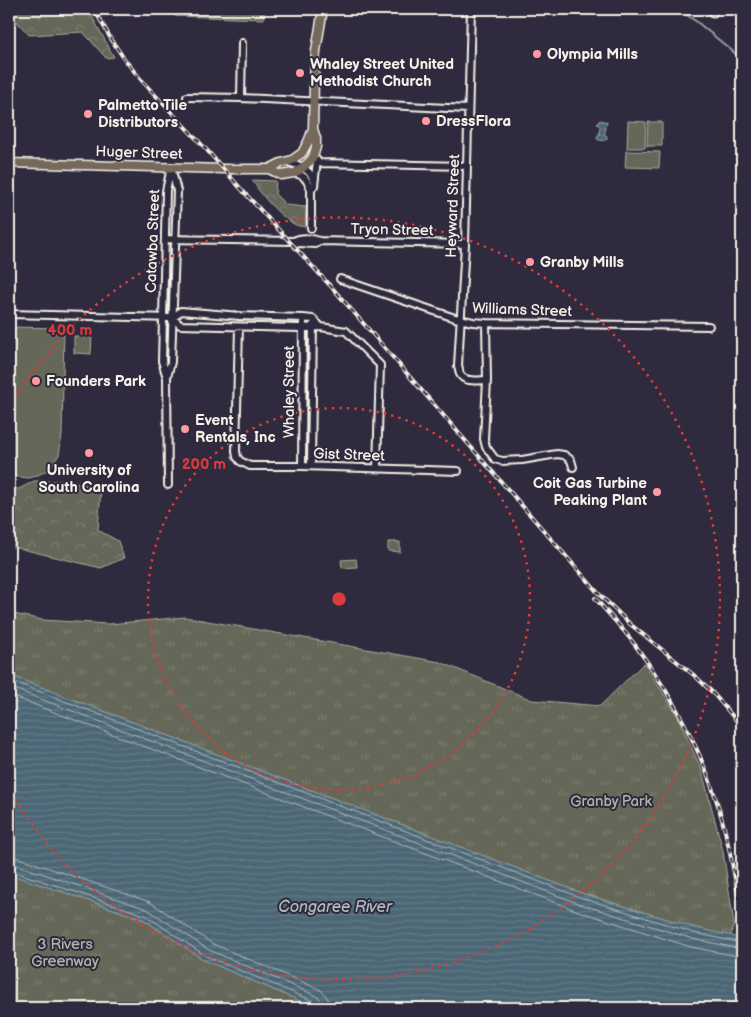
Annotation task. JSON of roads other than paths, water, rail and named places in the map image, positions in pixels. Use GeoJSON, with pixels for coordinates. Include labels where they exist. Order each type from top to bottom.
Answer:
{"type":"FeatureCollection","features":[{"type":"Feature","properties":{"kind":"main road"},"geometry":{"type":"LineString","coordinates":[[269,169],[281,174],[294,173],[304,167],[313,157],[316,138],[313,129],[313,101],[316,58],[323,9]]}},
{"type":"Feature","properties":{"kind":"main road"},"geometry":{"type":"LineString","coordinates":[[269,169],[288,162],[302,153],[313,129]]}},
{"type":"Feature","properties":{"kind":"main road","name":"Huger Street"},"geometry":{"type":"LineString","coordinates":[[9,163],[269,169]]}},
{"type":"Feature","properties":{"kind":"street","name":"Heyward Street"},"geometry":{"type":"LineString","coordinates":[[471,9],[465,244],[459,349],[460,374],[463,378],[470,380],[487,380]]}},
{"type":"Feature","properties":{"kind":"street"},"geometry":{"type":"LineString","coordinates":[[241,98],[242,43]]}},
{"type":"Feature","properties":{"kind":"street"},"geometry":{"type":"LineString","coordinates":[[187,97],[468,109]]}},
{"type":"Feature","properties":{"kind":"street"},"geometry":{"type":"LineString","coordinates":[[311,189],[314,186],[317,163],[316,147]]}},
{"type":"Feature","properties":{"kind":"street"},"geometry":{"type":"LineString","coordinates":[[288,162],[304,167],[314,180]]}},
{"type":"Feature","properties":{"kind":"street"},"geometry":{"type":"LineString","coordinates":[[317,163],[467,166]]}},
{"type":"Feature","properties":{"kind":"street","name":"Catawba Street"},"geometry":{"type":"LineString","coordinates":[[167,378],[162,362],[166,191],[171,167]]}},
{"type":"Feature","properties":{"kind":"street","name":"Catawba Street"},"geometry":{"type":"LineString","coordinates":[[168,485],[167,378],[171,362],[177,191],[171,167]]}},
{"type":"Feature","properties":{"kind":"street"},"geometry":{"type":"LineString","coordinates":[[294,173],[307,179],[311,189],[311,228]]}},
{"type":"Feature","properties":{"kind":"street","name":"Tryon Street"},"geometry":{"type":"LineString","coordinates":[[165,239],[294,241],[315,244],[319,241],[465,244]]}},
{"type":"Feature","properties":{"kind":"street","name":"Williams Street"},"geometry":{"type":"LineString","coordinates":[[340,279],[461,319],[486,322],[709,326]]}},
{"type":"Feature","properties":{"kind":"street"},"geometry":{"type":"LineString","coordinates":[[9,314],[173,318],[181,311],[313,319],[317,328]]}},
{"type":"Feature","properties":{"kind":"street"},"geometry":{"type":"LineString","coordinates":[[173,318],[180,325],[317,328],[346,331],[380,365],[377,468]]}},
{"type":"Feature","properties":{"kind":"street","name":"Whaley Street"},"geometry":{"type":"LineString","coordinates":[[302,466],[303,318]]}},
{"type":"Feature","properties":{"kind":"street"},"geometry":{"type":"LineString","coordinates":[[486,322],[487,380],[484,439],[486,447],[495,460],[522,460],[557,454],[564,455],[571,460],[573,467]]}},
{"type":"Feature","properties":{"kind":"street","name":"Gist Street"},"geometry":{"type":"LineString","coordinates":[[239,327],[236,451],[240,461],[250,466],[458,471]]}},
{"type":"Feature","properties":{"kind":"street","name":"Whaley Street"},"geometry":{"type":"LineString","coordinates":[[311,466],[317,328]]}},
{"type":"Feature","properties":{"kind":"water"},"geometry":{"type":"Polygon","coordinates":[[[600,120],[607,122],[605,135],[607,139],[597,139],[600,126],[597,124],[600,120]]]}},
{"type":"Feature","properties":{"kind":"water","name":"Congaree River"},"geometry":{"type":"Polygon","coordinates":[[[9,675],[584,894],[696,928],[742,938],[742,1008],[316,1008],[204,960],[143,919],[9,874],[9,675]]]}},
{"type":"Feature","properties":{"kind":"waterway"},"geometry":{"type":"LineString","coordinates":[[678,9],[742,59]]}},
{"type":"Feature","properties":{"kind":"railway"},"geometry":{"type":"LineString","coordinates":[[94,9],[125,60],[143,82],[336,292],[599,594],[630,624],[695,676],[711,691],[742,727]]}},
{"type":"Feature","properties":{"kind":"railway"},"geometry":{"type":"LineString","coordinates":[[595,598],[626,633],[647,662],[671,698],[691,736],[708,776],[724,825],[742,915]]}},
{"type":"Feature","properties":{"kind":"place","name":"Olympia Mills"},"geometry":{"type":"Point","coordinates":[537,54]}},
{"type":"Feature","properties":{"kind":"place","name":"Whaley Street United Methodist Church"},"geometry":{"type":"Point","coordinates":[300,73]}},
{"type":"Feature","properties":{"kind":"place","name":"Palmetto Tile Distributors"},"geometry":{"type":"Point","coordinates":[88,114]}},
{"type":"Feature","properties":{"kind":"place","name":"DressFlora"},"geometry":{"type":"Point","coordinates":[426,121]}},
{"type":"Feature","properties":{"kind":"place","name":"Granby Mills"},"geometry":{"type":"Point","coordinates":[530,262]}},
{"type":"Feature","properties":{"kind":"place","name":"Founders Park"},"geometry":{"type":"Point","coordinates":[36,381]}},
{"type":"Feature","properties":{"kind":"place","name":"Event Rentals, Inc"},"geometry":{"type":"Point","coordinates":[185,429]}},
{"type":"Feature","properties":{"kind":"place","name":"University of South Carolina"},"geometry":{"type":"Point","coordinates":[89,453]}},
{"type":"Feature","properties":{"kind":"place","name":"Coit Gas Turbine Peaking Plant"},"geometry":{"type":"Point","coordinates":[657,492]}},
{"type":"Feature","properties":{"kind":"park label","name":"Granby Park"},"geometry":{"type":"Point","coordinates":[611,801]}},
{"type":"Feature","properties":{"kind":"park label","name":"3 Rivers Greenway"},"geometry":{"type":"Point","coordinates":[65,952]}}]}
